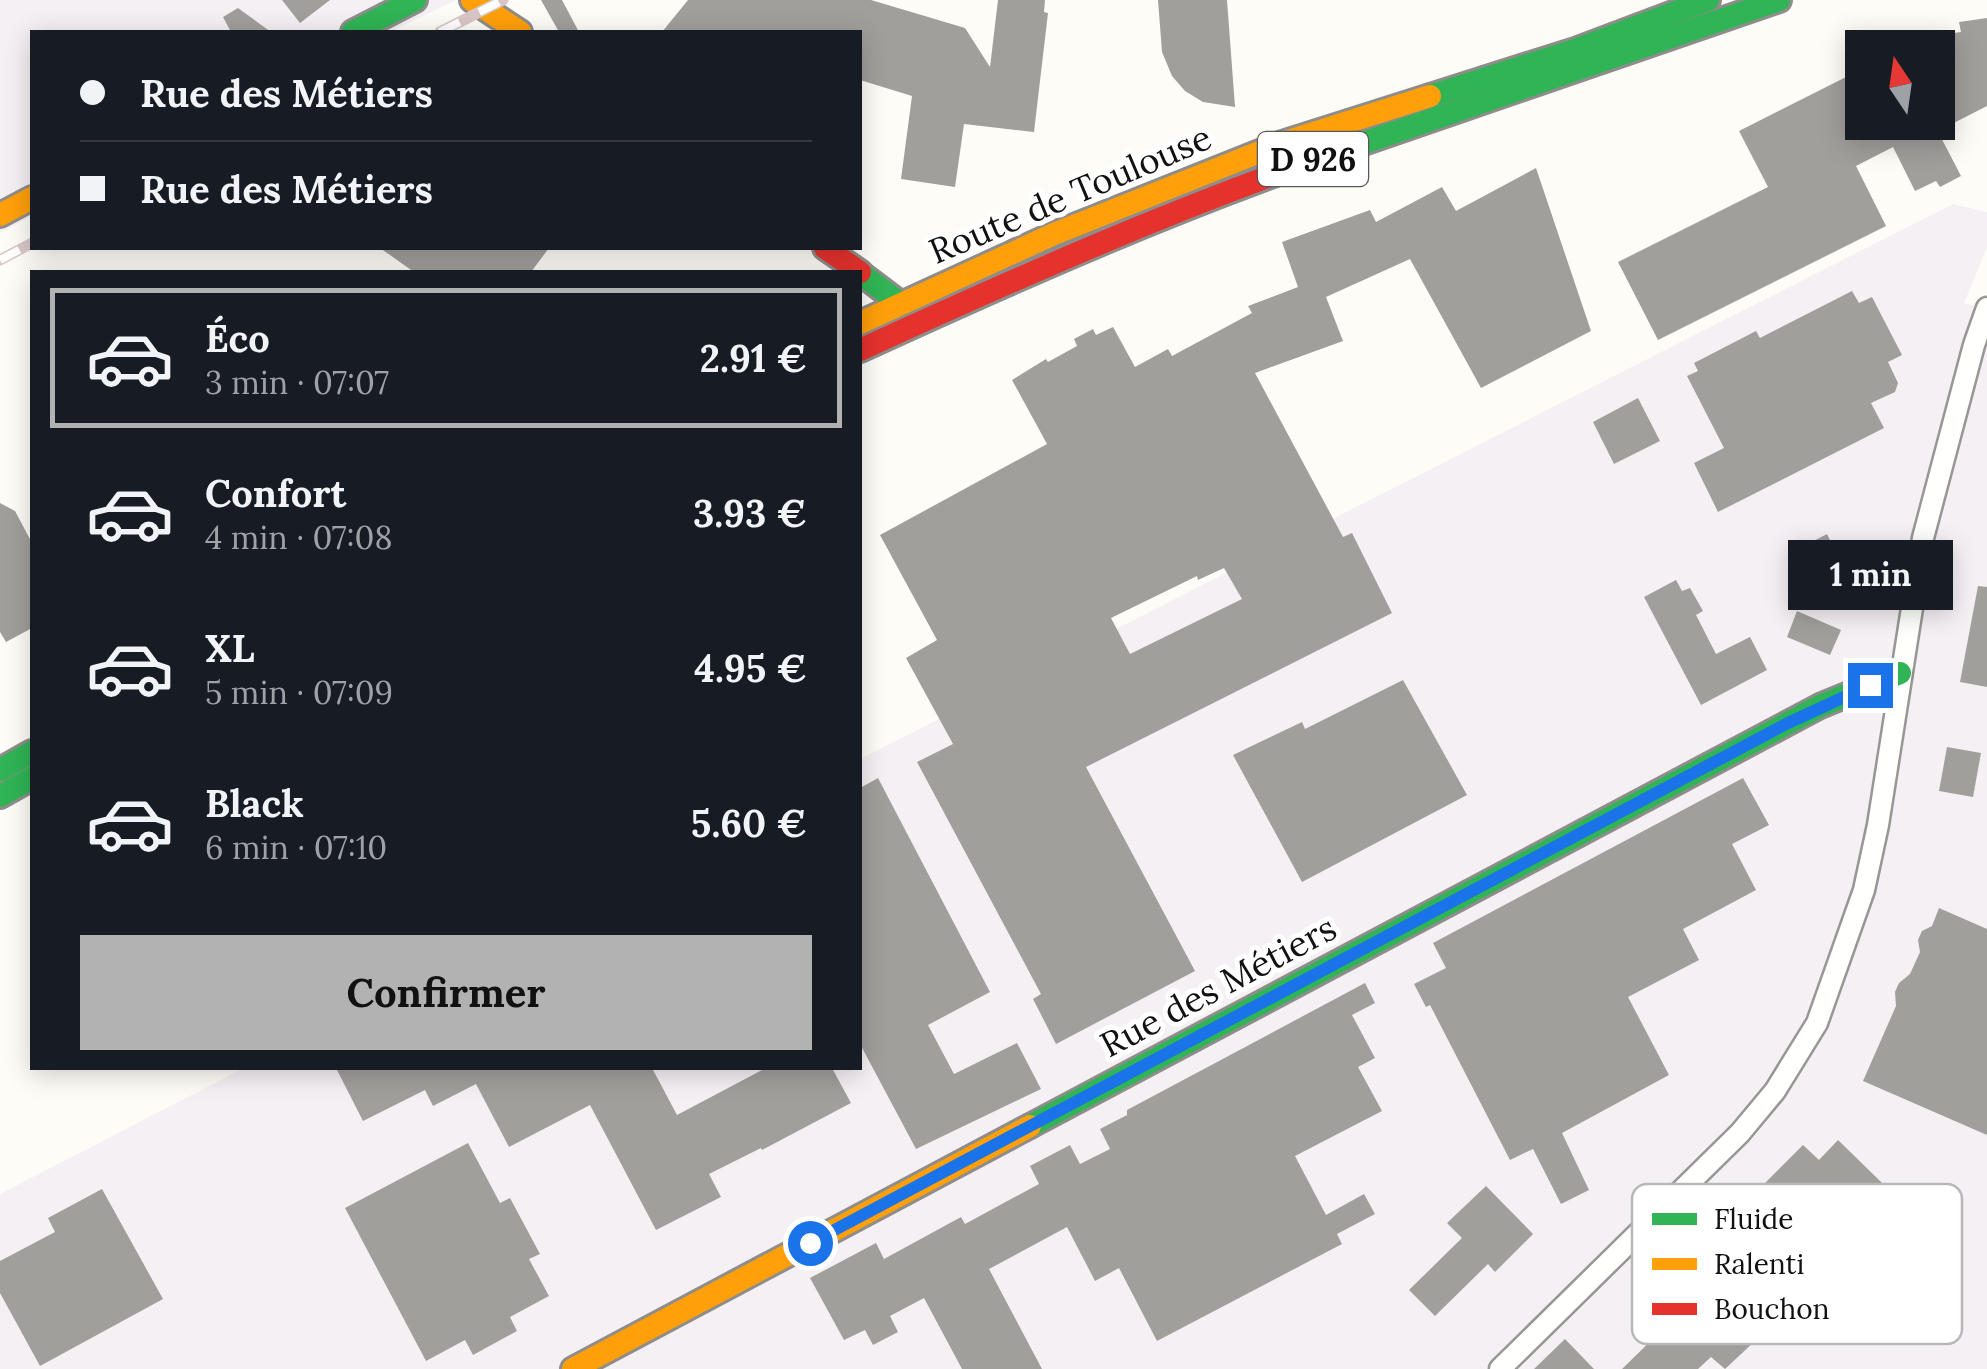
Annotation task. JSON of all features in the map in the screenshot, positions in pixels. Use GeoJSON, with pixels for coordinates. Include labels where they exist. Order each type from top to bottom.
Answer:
{"type":"FeatureCollection","features":[{"type":"Feature","properties":{"kind":"main road"},"geometry":{"type":"LineString","coordinates":[[358,30],[415,0]]}},
{"type":"Feature","properties":{"kind":"main road"},"geometry":{"type":"LineString","coordinates":[[472,0],[517,30]]}},
{"type":"Feature","properties":{"kind":"main road","name":"Route de Toulouse"},"geometry":{"type":"LineString","coordinates":[[862,322],[1054,234],[1282,143],[1574,50],[1708,0]]}},
{"type":"Feature","properties":{"kind":"main road","name":"D 926"},"geometry":{"type":"LineString","coordinates":[[862,349],[1080,250],[1223,191],[1779,0]]}},
{"type":"Feature","properties":{"kind":"main road"},"geometry":{"type":"LineString","coordinates":[[0,215],[30,199]]}},
{"type":"Feature","properties":{"kind":"main road"},"geometry":{"type":"LineString","coordinates":[[825,250],[855,270]]}},
{"type":"Feature","properties":{"kind":"main road"},"geometry":{"type":"LineString","coordinates":[[862,275],[901,304]]}},
{"type":"Feature","properties":{"kind":"main road","name":"Rue des Métiers"},"geometry":{"type":"LineString","coordinates":[[572,1369],[1820,706],[1900,674]]}},
{"type":"Feature","properties":{"kind":"main road"},"geometry":{"type":"LineString","coordinates":[[0,770],[30,753]]}},
{"type":"Feature","properties":{"kind":"main road"},"geometry":{"type":"LineString","coordinates":[[0,796],[30,779]]}},
{"type":"Feature","properties":{"kind":"street"},"geometry":{"type":"LineString","coordinates":[[1688,1184],[1740,1133],[1775,1091],[1817,1023],[1864,890],[1878,826],[1923,538],[1987,308]]}},
{"type":"Feature","properties":{"kind":"street"},"geometry":{"type":"LineString","coordinates":[[1500,1369],[1632,1239]]}},
{"type":"Feature","properties":{"kind":"shaded area"},"geometry":{"type":"Polygon","coordinates":[[[0,0],[456,0],[394,30],[30,30],[30,217],[0,233],[0,0]]]}},
{"type":"Feature","properties":{"kind":"shaded area"},"geometry":{"type":"Polygon","coordinates":[[[1953,204],[1987,212],[1987,247],[1964,303],[1987,309],[1987,1369],[0,1369],[0,1194],[240,1070],[862,1070],[862,758],[1953,204]]]}},
{"type":"Feature","properties":{"kind":"building"},"geometry":{"type":"Polygon","coordinates":[[[282,0],[330,0],[300,23],[282,0]]]}},
{"type":"Feature","properties":{"kind":"building"},"geometry":{"type":"Polygon","coordinates":[[[541,0],[562,0],[578,30],[558,30],[541,0]]]}},
{"type":"Feature","properties":{"kind":"building"},"geometry":{"type":"Polygon","coordinates":[[[688,0],[871,0],[965,28],[990,67],[998,0],[1045,0],[1044,12],[1048,13],[1034,132],[964,124],[955,187],[901,179],[912,96],[862,81],[862,30],[664,30],[688,0]]]}},
{"type":"Feature","properties":{"kind":"building"},"geometry":{"type":"Polygon","coordinates":[[[1158,0],[1227,0],[1235,107],[1203,102],[1185,91],[1172,76],[1162,52],[1158,0]]]}},
{"type":"Feature","properties":{"kind":"building"},"geometry":{"type":"Polygon","coordinates":[[[238,8],[268,30],[230,30],[223,17],[238,8]]]}},
{"type":"Feature","properties":{"kind":"building"},"geometry":{"type":"Polygon","coordinates":[[[1987,18],[1987,106],[1955,122],[1955,33],[1961,32],[1959,22],[1987,18]]]}},
{"type":"Feature","properties":{"kind":"building"},"geometry":{"type":"Polygon","coordinates":[[[1845,78],[1845,140],[1942,140],[1961,176],[1940,187],[1936,181],[1915,191],[1893,147],[1856,166],[1886,226],[1658,340],[1618,262],[1768,187],[1739,131],[1845,78]]]}},
{"type":"Feature","properties":{"kind":"building"},"geometry":{"type":"Polygon","coordinates":[[[1536,168],[1591,331],[1481,388],[1410,259],[1326,297],[1343,341],[1255,373],[1343,537],[1352,533],[1392,613],[1086,767],[1195,971],[1056,1044],[1033,999],[1041,994],[917,762],[953,744],[906,658],[937,640],[880,535],[1047,444],[1012,380],[1077,346],[1074,339],[1093,329],[1096,335],[1113,327],[1135,367],[1168,349],[1172,356],[1252,313],[1248,306],[1298,287],[1282,242],[1370,210],[1376,222],[1442,187],[1456,211],[1536,168]],[[1224,568],[1198,580],[1197,576],[1111,618],[1130,654],[1242,599],[1224,568]]]}},
{"type":"Feature","properties":{"kind":"building"},"geometry":{"type":"Polygon","coordinates":[[[383,250],[548,250],[532,270],[411,270],[383,250]]]}},
{"type":"Feature","properties":{"kind":"building"},"geometry":{"type":"Polygon","coordinates":[[[1852,291],[1859,303],[1872,297],[1902,355],[1888,362],[1898,383],[1895,392],[1871,403],[1884,428],[1718,512],[1694,463],[1724,448],[1687,376],[1698,371],[1694,363],[1756,331],[1760,338],[1852,291]]]}},
{"type":"Feature","properties":{"kind":"building"},"geometry":{"type":"Polygon","coordinates":[[[1638,398],[1660,441],[1614,464],[1593,422],[1638,398]]]}},
{"type":"Feature","properties":{"kind":"building"},"geometry":{"type":"Polygon","coordinates":[[[0,503],[15,511],[30,539],[30,629],[6,642],[0,632],[0,503]]]}},
{"type":"Feature","properties":{"kind":"building"},"geometry":{"type":"Polygon","coordinates":[[[1827,534],[1844,568],[1807,588],[1789,554],[1827,534]]]}},
{"type":"Feature","properties":{"kind":"building"},"geometry":{"type":"Polygon","coordinates":[[[1676,580],[1682,591],[1690,588],[1703,611],[1696,615],[1716,654],[1750,637],[1767,670],[1701,705],[1644,597],[1676,580]]]}},
{"type":"Feature","properties":{"kind":"building"},"geometry":{"type":"Polygon","coordinates":[[[1978,586],[1987,587],[1987,687],[1960,682],[1978,586]]]}},
{"type":"Feature","properties":{"kind":"building"},"geometry":{"type":"Polygon","coordinates":[[[1797,611],[1841,630],[1830,655],[1787,637],[1797,611]]]}},
{"type":"Feature","properties":{"kind":"building"},"geometry":{"type":"Polygon","coordinates":[[[1403,680],[1467,795],[1302,882],[1233,755],[1302,722],[1305,729],[1403,680]]]}},
{"type":"Feature","properties":{"kind":"building"},"geometry":{"type":"Polygon","coordinates":[[[1947,747],[1981,753],[1973,797],[1939,791],[1947,747]]]}},
{"type":"Feature","properties":{"kind":"building"},"geometry":{"type":"Polygon","coordinates":[[[878,778],[990,992],[928,1025],[954,1074],[1017,1043],[1041,1089],[916,1149],[862,1048],[862,787],[878,778]]]}},
{"type":"Feature","properties":{"kind":"building"},"geometry":{"type":"Polygon","coordinates":[[[1743,778],[1769,825],[1732,844],[1756,890],[1683,929],[1699,960],[1628,997],[1669,1075],[1562,1133],[1589,1190],[1561,1204],[1533,1149],[1510,1160],[1430,1005],[1426,1007],[1414,984],[1446,968],[1433,943],[1743,778]]]}},
{"type":"Feature","properties":{"kind":"building"},"geometry":{"type":"Polygon","coordinates":[[[1939,908],[1987,929],[1987,1135],[1863,1081],[1896,1006],[1895,992],[1910,974],[1920,952],[1918,940],[1922,931],[1932,926],[1939,908]]]}},
{"type":"Feature","properties":{"kind":"building"},"geometry":{"type":"Polygon","coordinates":[[[1365,983],[1375,1003],[1352,1015],[1375,1058],[1358,1067],[1382,1111],[1295,1156],[1326,1215],[1364,1194],[1375,1214],[1337,1234],[1342,1244],[1157,1341],[1119,1268],[1095,1281],[1067,1227],[989,1269],[1042,1369],[962,1369],[924,1298],[890,1316],[898,1332],[873,1345],[865,1330],[844,1340],[810,1278],[876,1243],[884,1259],[961,1217],[965,1224],[1039,1184],[1030,1166],[1070,1145],[1080,1164],[1110,1149],[1100,1129],[1127,1115],[1127,1110],[1365,983]]]}},
{"type":"Feature","properties":{"kind":"building"},"geometry":{"type":"Polygon","coordinates":[[[337,1070],[653,1070],[677,1115],[762,1070],[833,1070],[851,1103],[709,1174],[721,1197],[656,1230],[590,1105],[509,1147],[476,1084],[433,1106],[425,1090],[363,1121],[337,1070]]]}},
{"type":"Feature","properties":{"kind":"building"},"geometry":{"type":"Polygon","coordinates":[[[1838,1140],[1883,1184],[1764,1184],[1803,1145],[1819,1160],[1838,1140]]]}},
{"type":"Feature","properties":{"kind":"building"},"geometry":{"type":"Polygon","coordinates":[[[468,1143],[500,1203],[510,1198],[540,1254],[529,1259],[549,1296],[510,1317],[517,1331],[473,1355],[465,1340],[426,1361],[345,1208],[468,1143]]]}},
{"type":"Feature","properties":{"kind":"building"},"geometry":{"type":"Polygon","coordinates":[[[1486,1186],[1533,1234],[1495,1272],[1488,1264],[1435,1316],[1409,1290],[1462,1238],[1447,1223],[1486,1186]]]}},
{"type":"Feature","properties":{"kind":"building"},"geometry":{"type":"Polygon","coordinates":[[[102,1189],[163,1299],[40,1366],[0,1293],[0,1261],[55,1232],[48,1218],[102,1189]]]}},
{"type":"Feature","properties":{"kind":"building"},"geometry":{"type":"Polygon","coordinates":[[[1565,1339],[1594,1369],[1534,1369],[1565,1339]]]}},
{"type":"Feature","properties":{"kind":"building"},"geometry":{"type":"Polygon","coordinates":[[[1648,1344],[1752,1344],[1725,1369],[1711,1357],[1698,1369],[1622,1369],[1648,1344]]]}},
{"type":"Feature","properties":{"kind":"railway"},"geometry":{"type":"LineString","coordinates":[[444,30],[503,0]]}},
{"type":"Feature","properties":{"kind":"railway"},"geometry":{"type":"LineString","coordinates":[[0,260],[30,244]]}},
{"type":"Feature","properties":{"kind":"traffic: fast"},"geometry":{"type":"LineString","coordinates":[[357,30],[415,0]]}},
{"type":"Feature","properties":{"kind":"traffic: fast"},"geometry":{"type":"LineString","coordinates":[[1430,96],[1575,50],[1708,0]]}},
{"type":"Feature","properties":{"kind":"traffic: fast"},"geometry":{"type":"LineString","coordinates":[[1343,150],[1779,0]]}},
{"type":"Feature","properties":{"kind":"traffic: fast"},"geometry":{"type":"LineString","coordinates":[[862,275],[901,304]]}},
{"type":"Feature","properties":{"kind":"traffic: fast"},"geometry":{"type":"LineString","coordinates":[[1030,1126],[1820,706],[1900,673]]}},
{"type":"Feature","properties":{"kind":"traffic: fast"},"geometry":{"type":"LineString","coordinates":[[0,770],[30,753]]}},
{"type":"Feature","properties":{"kind":"traffic: fast"},"geometry":{"type":"LineString","coordinates":[[0,796],[30,779]]}},
{"type":"Feature","properties":{"kind":"traffic: slow"},"geometry":{"type":"LineString","coordinates":[[472,0],[517,30]]}},
{"type":"Feature","properties":{"kind":"traffic: slow"},"geometry":{"type":"LineString","coordinates":[[862,322],[1054,234],[1282,143],[1430,96]]}},
{"type":"Feature","properties":{"kind":"traffic: slow"},"geometry":{"type":"LineString","coordinates":[[0,215],[30,199]]}},
{"type":"Feature","properties":{"kind":"traffic: slow"},"geometry":{"type":"LineString","coordinates":[[573,1369],[1030,1126]]}},
{"type":"Feature","properties":{"kind":"traffic: jam"},"geometry":{"type":"LineString","coordinates":[[862,349],[1099,244],[1343,150]]}},
{"type":"Feature","properties":{"kind":"traffic: jam"},"geometry":{"type":"LineString","coordinates":[[828,250],[857,270]]}},
{"type":"Feature","properties":{"kind":"route"},"geometry":{"type":"LineString","coordinates":[[810,1243],[1839,696],[1870,685]]}}]}
